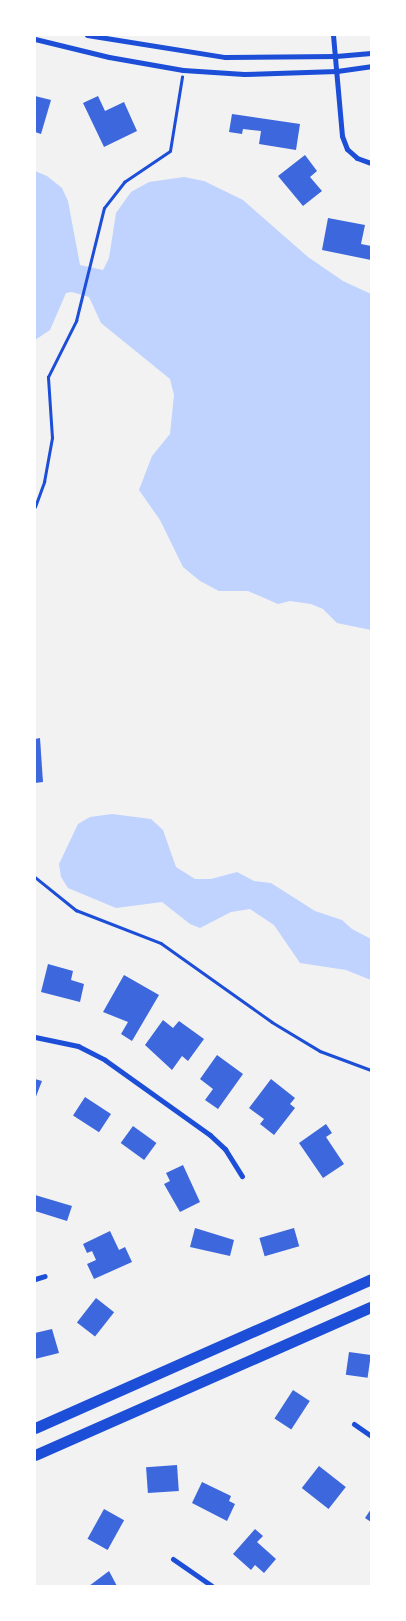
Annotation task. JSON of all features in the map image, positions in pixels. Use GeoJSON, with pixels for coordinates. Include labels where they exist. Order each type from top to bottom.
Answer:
{"type":"FeatureCollection","features":[{"type":"Feature","properties":{"kind":"main road"},"geometry":{"type":"LineString","coordinates":[[35,1428],[371,1279]]}},
{"type":"Feature","properties":{"kind":"main road"},"geometry":{"type":"LineString","coordinates":[[35,1455],[371,1307]]}},
{"type":"Feature","properties":{"kind":"street"},"geometry":{"type":"LineString","coordinates":[[87,35],[225,57],[336,56],[371,53]]}},
{"type":"Feature","properties":{"kind":"street"},"geometry":{"type":"LineString","coordinates":[[333,35],[338,71],[342,136],[347,149],[357,158],[371,163]]}},
{"type":"Feature","properties":{"kind":"street"},"geometry":{"type":"LineString","coordinates":[[35,39],[108,57],[183,70],[244,74],[338,71],[371,66]]}},
{"type":"Feature","properties":{"kind":"street"},"geometry":{"type":"LineString","coordinates":[[35,1036],[78,1046],[106,1060],[210,1135],[225,1149],[242,1176]]}},
{"type":"Feature","properties":{"kind":"street"},"geometry":{"type":"LineString","coordinates":[[35,1279],[45,1276]]}},
{"type":"Feature","properties":{"kind":"street"},"geometry":{"type":"LineString","coordinates":[[354,1424],[371,1436]]}},
{"type":"Feature","properties":{"kind":"street"},"geometry":{"type":"LineString","coordinates":[[173,1559],[212,1586]]}},
{"type":"Feature","properties":{"kind":"path"},"geometry":{"type":"LineString","coordinates":[[35,507],[44,482],[52,438],[48,377],[70,336],[92,268],[109,199],[124,182],[170,151],[183,70]]}},
{"type":"Feature","properties":{"kind":"path"},"geometry":{"type":"LineString","coordinates":[[35,878],[76,910],[95,920],[125,927],[161,943],[272,1022],[320,1051],[371,1070]]}},
{"type":"Feature","properties":{"kind":"water"},"geometry":{"type":"Polygon","coordinates":[[[35,171],[47,176],[62,188],[68,201],[80,265],[103,270],[109,258],[116,213],[131,192],[149,182],[184,177],[204,181],[243,200],[308,257],[343,281],[371,294],[371,630],[337,623],[323,609],[311,604],[290,601],[278,604],[248,591],[219,591],[200,581],[183,567],[160,520],[139,490],[152,456],[170,434],[174,395],[170,379],[101,323],[89,297],[72,292],[66,293],[50,330],[35,340],[35,171]]]}},
{"type":"Feature","properties":{"kind":"water"},"geometry":{"type":"Polygon","coordinates":[[[112,814],[151,819],[163,830],[176,867],[195,879],[211,879],[237,872],[254,881],[271,883],[315,911],[342,920],[352,929],[371,939],[371,980],[346,970],[300,963],[274,925],[250,909],[231,912],[200,928],[190,924],[162,902],[116,908],[68,888],[61,877],[59,864],[78,824],[90,817],[112,814]]]}},
{"type":"Feature","properties":{"kind":"building"},"geometry":{"type":"Polygon","coordinates":[[[35,96],[51,100],[41,134],[35,132],[35,96]]]}},
{"type":"Feature","properties":{"kind":"building"},"geometry":{"type":"Polygon","coordinates":[[[98,96],[105,111],[124,102],[137,131],[104,147],[83,103],[98,96]]]}},
{"type":"Feature","properties":{"kind":"building"},"geometry":{"type":"Polygon","coordinates":[[[232,114],[300,124],[296,150],[259,144],[261,131],[243,129],[242,134],[229,132],[232,114]]]}},
{"type":"Feature","properties":{"kind":"building"},"geometry":{"type":"Polygon","coordinates":[[[305,155],[317,171],[310,177],[322,191],[303,206],[278,176],[305,155]]]}},
{"type":"Feature","properties":{"kind":"building"},"geometry":{"type":"Polygon","coordinates":[[[328,218],[365,225],[361,244],[371,246],[371,260],[322,250],[328,218]]]}},
{"type":"Feature","properties":{"kind":"building"},"geometry":{"type":"Polygon","coordinates":[[[40,738],[43,782],[35,783],[35,739],[40,738]]]}},
{"type":"Feature","properties":{"kind":"building"},"geometry":{"type":"Polygon","coordinates":[[[48,964],[73,971],[71,980],[84,984],[80,1002],[41,992],[48,964]]]}},
{"type":"Feature","properties":{"kind":"building"},"geometry":{"type":"Polygon","coordinates":[[[124,975],[159,995],[132,1041],[121,1034],[128,1022],[103,1012],[124,975]]]}},
{"type":"Feature","properties":{"kind":"building"},"geometry":{"type":"Polygon","coordinates":[[[163,1020],[173,1028],[179,1021],[204,1039],[188,1061],[182,1056],[172,1070],[145,1045],[163,1020]]]}},
{"type":"Feature","properties":{"kind":"building"},"geometry":{"type":"Polygon","coordinates":[[[217,1055],[243,1074],[218,1109],[205,1100],[213,1089],[200,1079],[217,1055]]]}},
{"type":"Feature","properties":{"kind":"building"},"geometry":{"type":"Polygon","coordinates":[[[35,1079],[42,1081],[35,1099],[35,1079]]]}},
{"type":"Feature","properties":{"kind":"building"},"geometry":{"type":"Polygon","coordinates":[[[271,1079],[295,1098],[290,1104],[295,1108],[274,1135],[260,1124],[264,1119],[249,1108],[271,1079]]]}},
{"type":"Feature","properties":{"kind":"building"},"geometry":{"type":"Polygon","coordinates":[[[85,1097],[111,1114],[99,1132],[73,1115],[85,1097]]]}},
{"type":"Feature","properties":{"kind":"building"},"geometry":{"type":"Polygon","coordinates":[[[326,1124],[332,1133],[326,1137],[344,1164],[323,1178],[299,1143],[326,1124]]]}},
{"type":"Feature","properties":{"kind":"building"},"geometry":{"type":"Polygon","coordinates":[[[133,1126],[156,1143],[144,1160],[121,1143],[133,1126]]]}},
{"type":"Feature","properties":{"kind":"building"},"geometry":{"type":"Polygon","coordinates":[[[183,1165],[200,1202],[180,1212],[164,1184],[170,1181],[166,1173],[183,1165]]]}},
{"type":"Feature","properties":{"kind":"building"},"geometry":{"type":"Polygon","coordinates":[[[35,1195],[72,1206],[67,1221],[35,1211],[35,1195]]]}},
{"type":"Feature","properties":{"kind":"building"},"geometry":{"type":"Polygon","coordinates":[[[195,1228],[234,1240],[230,1256],[190,1247],[195,1228]]]}},
{"type":"Feature","properties":{"kind":"building"},"geometry":{"type":"Polygon","coordinates":[[[294,1228],[299,1246],[265,1256],[259,1238],[294,1228]]]}},
{"type":"Feature","properties":{"kind":"building"},"geometry":{"type":"Polygon","coordinates":[[[110,1231],[119,1250],[125,1247],[132,1262],[94,1279],[87,1264],[96,1260],[92,1251],[87,1253],[83,1244],[110,1231]]]}},
{"type":"Feature","properties":{"kind":"building"},"geometry":{"type":"Polygon","coordinates":[[[96,1298],[114,1312],[95,1337],[77,1322],[96,1298]]]}},
{"type":"Feature","properties":{"kind":"building"},"geometry":{"type":"Polygon","coordinates":[[[52,1329],[59,1353],[35,1359],[35,1333],[52,1329]]]}},
{"type":"Feature","properties":{"kind":"building"},"geometry":{"type":"Polygon","coordinates":[[[349,1352],[371,1355],[368,1378],[346,1375],[349,1352]]]}},
{"type":"Feature","properties":{"kind":"building"},"geometry":{"type":"Polygon","coordinates":[[[293,1390],[310,1401],[291,1429],[274,1419],[293,1390]]]}},
{"type":"Feature","properties":{"kind":"building"},"geometry":{"type":"Polygon","coordinates":[[[177,1465],[179,1491],[148,1493],[146,1467],[177,1465]]]}},
{"type":"Feature","properties":{"kind":"building"},"geometry":{"type":"Polygon","coordinates":[[[319,1466],[346,1487],[329,1509],[302,1488],[319,1466]]]}},
{"type":"Feature","properties":{"kind":"building"},"geometry":{"type":"Polygon","coordinates":[[[202,1482],[231,1496],[229,1501],[235,1504],[227,1521],[192,1503],[202,1482]]]}},
{"type":"Feature","properties":{"kind":"building"},"geometry":{"type":"Polygon","coordinates":[[[104,1509],[124,1520],[108,1550],[88,1539],[104,1509]]]}},
{"type":"Feature","properties":{"kind":"building"},"geometry":{"type":"Polygon","coordinates":[[[371,1509],[371,1522],[365,1518],[371,1509]]]}},
{"type":"Feature","properties":{"kind":"building"},"geometry":{"type":"Polygon","coordinates":[[[255,1529],[263,1536],[257,1542],[276,1559],[264,1573],[255,1565],[251,1570],[233,1554],[255,1529]]]}},
{"type":"Feature","properties":{"kind":"building"},"geometry":{"type":"Polygon","coordinates":[[[109,1571],[117,1586],[89,1586],[109,1571]]]}}]}
